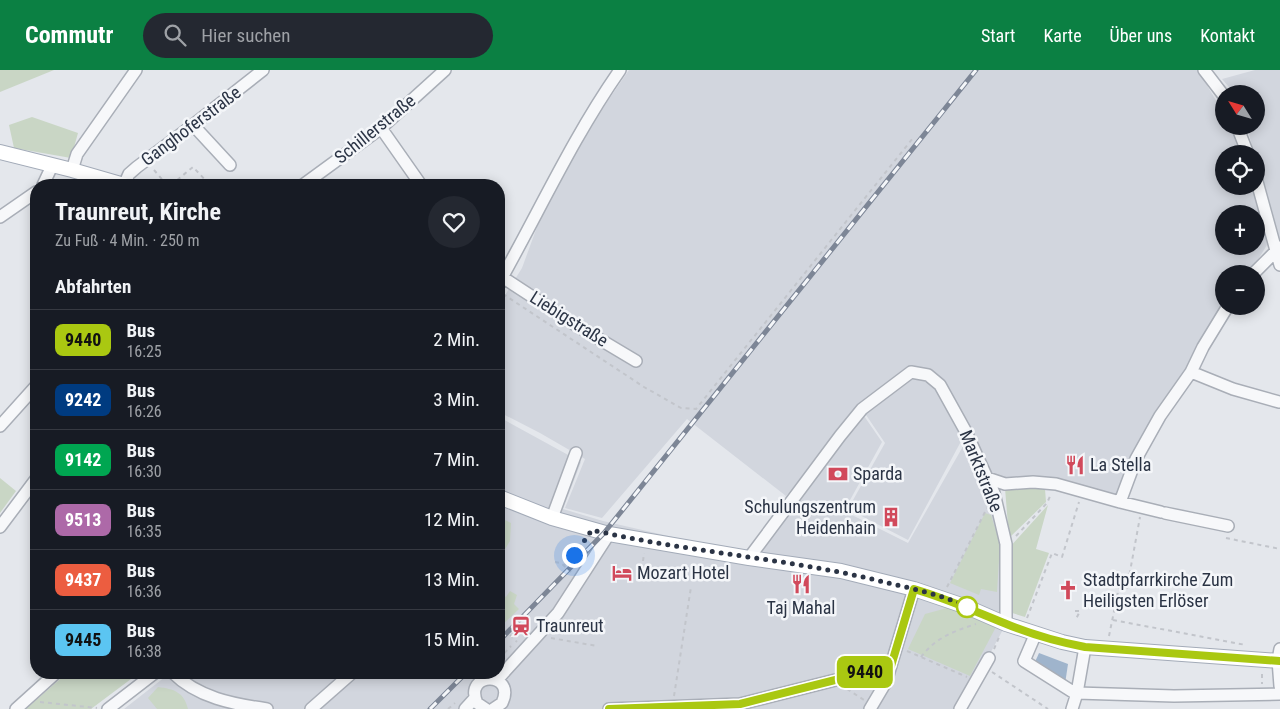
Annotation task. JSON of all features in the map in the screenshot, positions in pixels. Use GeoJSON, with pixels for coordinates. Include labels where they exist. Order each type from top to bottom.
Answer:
{"type":"FeatureCollection","features":[{"type":"Feature","properties":{"kind":"main road"},"geometry":{"type":"LineString","coordinates":[[0,152],[103,179]]}},
{"type":"Feature","properties":{"kind":"main road"},"geometry":{"type":"LineString","coordinates":[[505,498],[552,518],[609,534],[749,558],[842,571],[914,589],[942,597],[1006,624],[1062,642],[1085,647],[1279,657]]}},
{"type":"Feature","properties":{"kind":"street"},"geometry":{"type":"LineString","coordinates":[[72,170],[77,154],[136,70]]}},
{"type":"Feature","properties":{"kind":"street","name":"Ganghoferstraße"},"geometry":{"type":"LineString","coordinates":[[127,179],[129,174],[145,160],[194,125],[263,70]]}},
{"type":"Feature","properties":{"kind":"street","name":"Schillerstraße"},"geometry":{"type":"LineString","coordinates":[[311,179],[381,128],[445,70]]}},
{"type":"Feature","properties":{"kind":"street"},"geometry":{"type":"LineString","coordinates":[[505,274],[569,152],[597,104],[620,70]]}},
{"type":"Feature","properties":{"kind":"street"},"geometry":{"type":"LineString","coordinates":[[1204,70],[1216,85]]}},
{"type":"Feature","properties":{"kind":"street"},"geometry":{"type":"LineString","coordinates":[[194,125],[230,165]]}},
{"type":"Feature","properties":{"kind":"street"},"geometry":{"type":"LineString","coordinates":[[381,128],[417,179]]}},
{"type":"Feature","properties":{"kind":"street"},"geometry":{"type":"LineString","coordinates":[[46,179],[52,166]]}},
{"type":"Feature","properties":{"kind":"street"},"geometry":{"type":"LineString","coordinates":[[1261,195],[1278,248],[1280,265]]}},
{"type":"Feature","properties":{"kind":"street"},"geometry":{"type":"LineString","coordinates":[[0,218],[30,196]]}},
{"type":"Feature","properties":{"kind":"street"},"geometry":{"type":"LineString","coordinates":[[1262,265],[1278,248]]}},
{"type":"Feature","properties":{"kind":"street","name":"Liebigstraße"},"geometry":{"type":"LineString","coordinates":[[505,287],[574,324],[636,361]]}},
{"type":"Feature","properties":{"kind":"street"},"geometry":{"type":"LineString","coordinates":[[1120,502],[1136,459],[1160,416],[1191,372],[1203,347],[1223,315]]}},
{"type":"Feature","properties":{"kind":"street","name":"Marktstraße"},"geometry":{"type":"LineString","coordinates":[[749,558],[862,409],[911,372],[928,375],[940,385],[966,432],[994,493],[1006,544],[1006,624]]}},
{"type":"Feature","properties":{"kind":"street"},"geometry":{"type":"LineString","coordinates":[[1191,372],[1233,389],[1279,402]]}},
{"type":"Feature","properties":{"kind":"street"},"geometry":{"type":"LineString","coordinates":[[0,426],[30,393]]}},
{"type":"Feature","properties":{"kind":"street"},"geometry":{"type":"LineString","coordinates":[[552,518],[576,453]]}},
{"type":"Feature","properties":{"kind":"street"},"geometry":{"type":"LineString","coordinates":[[988,478],[1004,484],[1033,482],[1056,484],[1142,508],[1228,526]]}},
{"type":"Feature","properties":{"kind":"street"},"geometry":{"type":"LineString","coordinates":[[0,528],[30,487]]}},
{"type":"Feature","properties":{"kind":"street"},"geometry":{"type":"LineString","coordinates":[[505,671],[558,613],[609,534]]}},
{"type":"Feature","properties":{"kind":"street"},"geometry":{"type":"LineString","coordinates":[[872,708],[886,682],[914,589]]}},
{"type":"Feature","properties":{"kind":"street"},"geometry":{"type":"LineString","coordinates":[[1029,631],[1024,661],[1077,694],[1175,701],[1280,694]]}},
{"type":"Feature","properties":{"kind":"street"},"geometry":{"type":"LineString","coordinates":[[1072,709],[1077,694],[1085,647]]}},
{"type":"Feature","properties":{"kind":"street"},"geometry":{"type":"LineString","coordinates":[[1279,657],[1280,686]]}},
{"type":"Feature","properties":{"kind":"street"},"geometry":{"type":"LineString","coordinates":[[960,709],[987,662]]}},
{"type":"Feature","properties":{"kind":"street"},"geometry":{"type":"LineString","coordinates":[[617,708],[740,704],[891,666]]}},
{"type":"Feature","properties":{"kind":"street"},"geometry":{"type":"LineString","coordinates":[[16,709],[49,679]]}},
{"type":"Feature","properties":{"kind":"street"},"geometry":{"type":"LineString","coordinates":[[108,709],[147,679]]}},
{"type":"Feature","properties":{"kind":"street"},"geometry":{"type":"LineString","coordinates":[[180,679],[190,687],[229,704],[267,709]]}},
{"type":"Feature","properties":{"kind":"street"},"geometry":{"type":"LineString","coordinates":[[311,709],[345,679]]}},
{"type":"Feature","properties":{"kind":"street"},"geometry":{"type":"LineString","coordinates":[[486,709],[480,706],[475,698],[475,688],[482,680],[492,679],[497,680],[501,684],[505,693],[502,703],[497,708]]}},
{"type":"Feature","properties":{"kind":"street"},"geometry":{"type":"LineString","coordinates":[[465,709],[475,698]]}},
{"type":"Feature","properties":{"kind":"path"},"geometry":{"type":"LineString","coordinates":[[505,288],[644,387],[681,408],[696,408],[914,138]]}},
{"type":"Feature","properties":{"kind":"path"},"geometry":{"type":"LineString","coordinates":[[145,160],[162,179]]}},
{"type":"Feature","properties":{"kind":"path"},"geometry":{"type":"LineString","coordinates":[[178,179],[193,167],[204,179]]}},
{"type":"Feature","properties":{"kind":"path"},"geometry":{"type":"LineString","coordinates":[[1006,544],[1047,503],[1056,484]]}},
{"type":"Feature","properties":{"kind":"path"},"geometry":{"type":"LineString","coordinates":[[1029,631],[1052,553],[1062,557],[1082,491]]}},
{"type":"Feature","properties":{"kind":"path"},"geometry":{"type":"LineString","coordinates":[[942,597],[994,493]]}},
{"type":"Feature","properties":{"kind":"path"},"geometry":{"type":"LineString","coordinates":[[1107,649],[1119,587],[1127,588],[1142,508]]}},
{"type":"Feature","properties":{"kind":"path"},"geometry":{"type":"LineString","coordinates":[[1228,526],[1226,538],[1280,548]]}},
{"type":"Feature","properties":{"kind":"path"},"geometry":{"type":"LineString","coordinates":[[554,562],[564,566],[592,530]]}},
{"type":"Feature","properties":{"kind":"path"},"geometry":{"type":"LineString","coordinates":[[673,706],[690,587]]}},
{"type":"Feature","properties":{"kind":"path"},"geometry":{"type":"LineString","coordinates":[[1075,611],[1080,611],[1076,620]]}},
{"type":"Feature","properties":{"kind":"path"},"geometry":{"type":"LineString","coordinates":[[921,657],[935,642],[947,635],[978,623],[986,615]]}},
{"type":"Feature","properties":{"kind":"path"},"geometry":{"type":"LineString","coordinates":[[1113,620],[1247,645]]}},
{"type":"Feature","properties":{"kind":"path"},"geometry":{"type":"LineString","coordinates":[[1006,624],[987,662],[1048,709]]}},
{"type":"Feature","properties":{"kind":"path"},"geometry":{"type":"LineString","coordinates":[[505,653],[516,641],[510,635]]}},
{"type":"Feature","properties":{"kind":"path"},"geometry":{"type":"LineString","coordinates":[[554,638],[597,646]]}},
{"type":"Feature","properties":{"kind":"path"},"geometry":{"type":"LineString","coordinates":[[897,646],[976,681]]}},
{"type":"Feature","properties":{"kind":"path"},"geometry":{"type":"LineString","coordinates":[[847,688],[872,708]]}},
{"type":"Feature","properties":{"kind":"path"},"geometry":{"type":"LineString","coordinates":[[25,700],[103,709]]}},
{"type":"Feature","properties":{"kind":"shaded area"},"geometry":{"type":"Polygon","coordinates":[[[629,70],[1198,70],[1215,99],[1215,135],[1236,135],[1242,145],[1215,145],[1215,195],[1258,195],[1260,205],[1215,205],[1215,255],[1261,255],[1255,265],[1215,265],[1215,315],[1219,315],[1131,467],[1120,502],[1083,491],[1005,484],[994,493],[1003,526],[1006,624],[960,709],[124,709],[162,679],[505,679],[505,420],[581,462],[563,509],[603,521],[747,554],[787,498],[862,413],[882,442],[844,511],[908,543],[970,434],[966,432],[908,540],[848,509],[885,443],[862,409],[786,496],[687,419],[602,518],[565,508],[585,459],[505,415],[505,295],[522,268],[541,216],[585,134],[629,70]]]}},
{"type":"Feature","properties":{"kind":"shaded area"},"geometry":{"type":"Polygon","coordinates":[[[1255,70],[1280,70],[1280,242],[1277,243],[1265,195],[1265,145],[1252,145],[1249,135],[1265,135],[1265,85],[1227,85],[1222,79],[1255,70]]]}},
{"type":"Feature","properties":{"kind":"green space"},"geometry":{"type":"Polygon","coordinates":[[[0,70],[54,70],[0,92],[0,70]]]}},
{"type":"Feature","properties":{"kind":"green space"},"geometry":{"type":"Polygon","coordinates":[[[32,117],[78,133],[71,158],[14,148],[9,125],[32,117]]]}},
{"type":"Feature","properties":{"kind":"green space"},"geometry":{"type":"Polygon","coordinates":[[[0,478],[16,491],[0,513],[0,478]]]}},
{"type":"Feature","properties":{"kind":"green space"},"geometry":{"type":"Polygon","coordinates":[[[1005,488],[1045,489],[1046,502],[1009,538],[1005,488]]]}},
{"type":"Feature","properties":{"kind":"green space"},"geometry":{"type":"Polygon","coordinates":[[[1048,505],[1036,549],[1049,553],[1025,617],[1009,612],[1009,548],[1048,505]]]}},
{"type":"Feature","properties":{"kind":"green space"},"geometry":{"type":"Polygon","coordinates":[[[985,513],[991,515],[1000,544],[997,592],[981,589],[979,595],[950,583],[985,513]]]}},
{"type":"Feature","properties":{"kind":"green space"},"geometry":{"type":"Polygon","coordinates":[[[505,520],[511,523],[510,541],[505,549],[505,520]]]}},
{"type":"Feature","properties":{"kind":"green space"},"geometry":{"type":"Polygon","coordinates":[[[510,591],[517,595],[514,604],[519,609],[505,622],[505,596],[510,591]]]}},
{"type":"Feature","properties":{"kind":"green space"},"geometry":{"type":"Polygon","coordinates":[[[947,608],[996,627],[970,676],[908,649],[925,614],[947,608]]]}},
{"type":"Feature","properties":{"kind":"green space"},"geometry":{"type":"Polygon","coordinates":[[[60,679],[131,679],[91,709],[26,709],[60,679]]]}},
{"type":"Feature","properties":{"kind":"green space"},"geometry":{"type":"Polygon","coordinates":[[[158,687],[178,692],[184,699],[188,709],[157,709],[148,698],[158,687]]]}},
{"type":"Feature","properties":{"kind":"water"},"geometry":{"type":"Polygon","coordinates":[[[1039,653],[1068,664],[1065,684],[1035,662],[1039,653]]]}},
{"type":"Feature","properties":{"kind":"railway"},"geometry":{"type":"LineString","coordinates":[[505,635],[604,533],[976,70]]}},
{"type":"Feature","properties":{"kind":"railway"},"geometry":{"type":"LineString","coordinates":[[430,709],[460,679]]}},
{"type":"Feature","properties":{"kind":"bus line","name":"9440"},"geometry":{"type":"LineString","coordinates":[[609,709],[740,704],[891,666],[914,589],[942,597],[1006,624],[1062,642],[1085,647],[1280,661]]}},
{"type":"Feature","properties":{"kind":"place","name":"La Stella"},"geometry":{"type":"Point","coordinates":[1075,465]}},
{"type":"Feature","properties":{"kind":"place","name":"Sparda"},"geometry":{"type":"Point","coordinates":[838,474]}},
{"type":"Feature","properties":{"kind":"place","name":"Schulungszentrum Heidenhain"},"geometry":{"type":"Point","coordinates":[891,517]}},
{"type":"Feature","properties":{"kind":"place","name":"Mozart Hotel"},"geometry":{"type":"Point","coordinates":[622,573]}},
{"type":"Feature","properties":{"kind":"place","name":"Taj Mahal"},"geometry":{"type":"Point","coordinates":[801,584]}},
{"type":"Feature","properties":{"kind":"place","name":"Stadtpfarrkirche Zum Heiligsten Erlöser"},"geometry":{"type":"Point","coordinates":[1068,590]}},
{"type":"Feature","properties":{"kind":"place","name":"Traunreut"},"geometry":{"type":"Point","coordinates":[521,626]}},
{"type":"Feature","properties":{"kind":"route"},"geometry":{"type":"LineString","coordinates":[[574,555],[592,530],[749,558],[842,571],[942,597],[967,607]]}}]}
